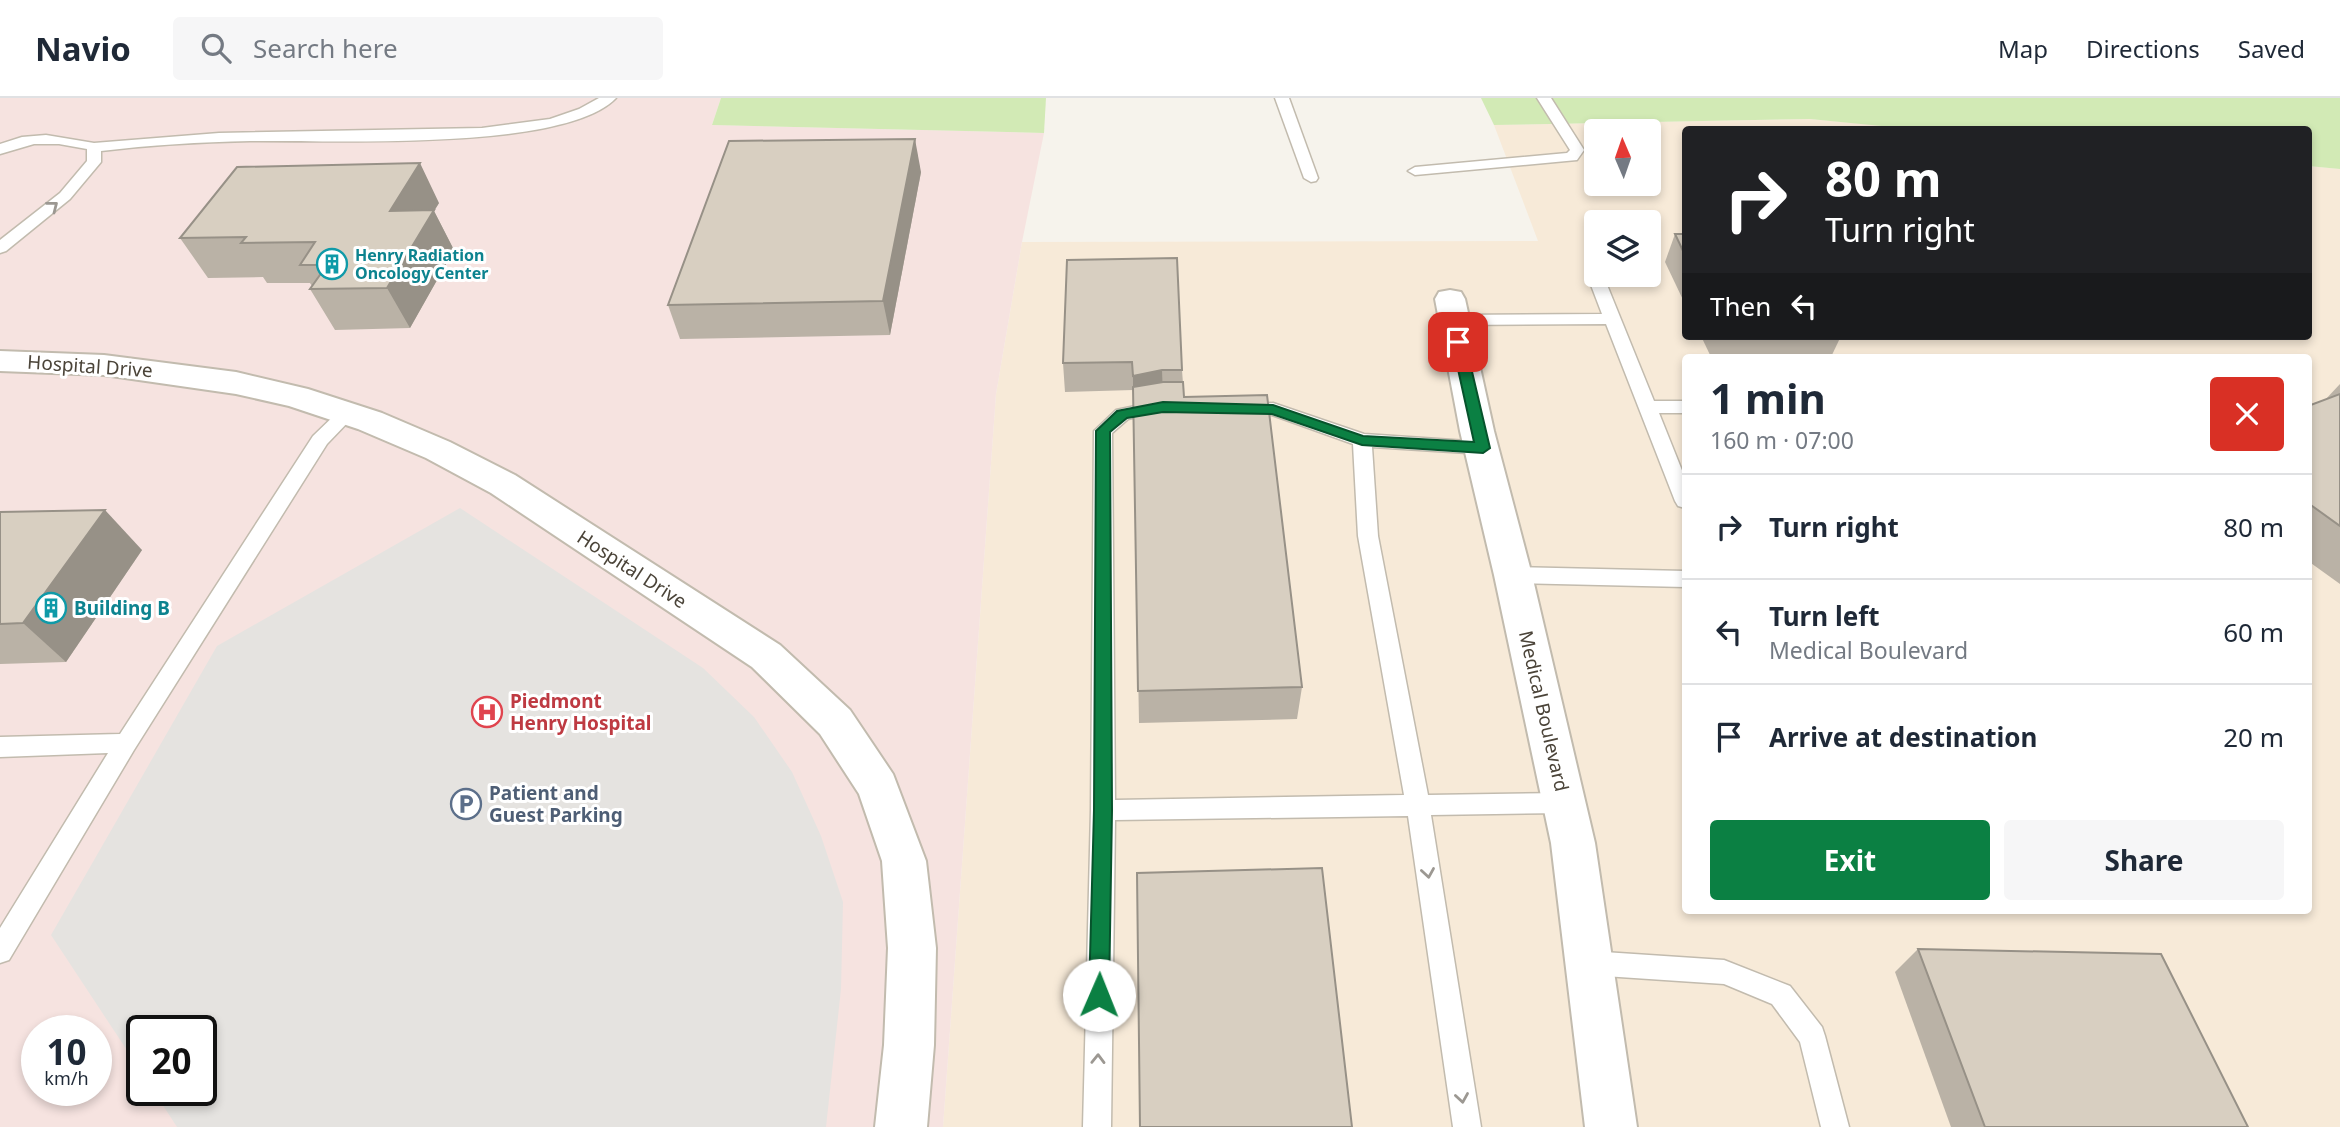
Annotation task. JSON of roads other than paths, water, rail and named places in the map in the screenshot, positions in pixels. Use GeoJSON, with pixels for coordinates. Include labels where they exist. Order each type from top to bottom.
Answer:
{"type":"FeatureCollection","features":[{"type":"Feature","properties":{"kind":"street","name":"Medical Boulevard"},"geometry":{"type":"LineString","coordinates":[[1452,310],[1573,843],[1611,1127]]}},
{"type":"Feature","properties":{"kind":"street","name":"Hospital Drive"},"geometry":{"type":"LineString","coordinates":[[0,361],[104,365],[172,372],[248,385],[346,414],[438,450],[503,484],[766,656],[835,722],[878,787],[904,861],[912,947],[909,1045],[901,1127]]}},
{"type":"Feature","properties":{"kind":"lane"},"geometry":{"type":"LineString","coordinates":[[0,150],[38,139],[70,140],[94,147],[152,139],[467,133],[532,126],[574,115],[610,98]]}},
{"type":"Feature","properties":{"kind":"lane"},"geometry":{"type":"LineString","coordinates":[[1282,98],[1311,178]]}},
{"type":"Feature","properties":{"kind":"lane"},"geometry":{"type":"LineString","coordinates":[[1415,171],[1572,157],[1577,150],[1544,98]]}},
{"type":"Feature","properties":{"kind":"lane"},"geometry":{"type":"LineString","coordinates":[[0,248],[65,196],[94,162],[94,147]]}},
{"type":"Feature","properties":{"kind":"lane"},"geometry":{"type":"LineString","coordinates":[[1600,287],[1682,493]]}},
{"type":"Feature","properties":{"kind":"lane"},"geometry":{"type":"LineString","coordinates":[[1452,310],[1612,318]]}},
{"type":"Feature","properties":{"kind":"lane"},"geometry":{"type":"LineString","coordinates":[[1097,1127],[1103,810],[1103,431],[1122,414],[1176,407]]}},
{"type":"Feature","properties":{"kind":"lane"},"geometry":{"type":"LineString","coordinates":[[1649,407],[1682,407]]}},
{"type":"Feature","properties":{"kind":"lane"},"geometry":{"type":"LineString","coordinates":[[1218,408],[1273,409],[1362,440],[1483,448]]}},
{"type":"Feature","properties":{"kind":"lane"},"geometry":{"type":"LineString","coordinates":[[0,951],[126,743],[320,440],[346,414]]}},
{"type":"Feature","properties":{"kind":"lane"},"geometry":{"type":"LineString","coordinates":[[1362,440],[1368,536],[1418,805],[1467,1127]]}},
{"type":"Feature","properties":{"kind":"lane"},"geometry":{"type":"LineString","coordinates":[[1513,575],[1682,579]]}},
{"type":"Feature","properties":{"kind":"lane"},"geometry":{"type":"LineString","coordinates":[[0,747],[126,743]]}},
{"type":"Feature","properties":{"kind":"lane"},"geometry":{"type":"LineString","coordinates":[[1103,810],[1565,803]]}},
{"type":"Feature","properties":{"kind":"lane"},"geometry":{"type":"LineString","coordinates":[[1589,963],[1724,972],[1781,995],[1812,1036],[1835,1127]]}},
{"type":"Feature","properties":{"kind":"place","name":"Henry Radiation Oncology Center"},"geometry":{"type":"Point","coordinates":[332,264]}},
{"type":"Feature","properties":{"kind":"place","name":"Building B"},"geometry":{"type":"Point","coordinates":[51,608]}},
{"type":"Feature","properties":{"kind":"place","name":"Piedmont Henry Hospital"},"geometry":{"type":"Point","coordinates":[487,712]}},
{"type":"Feature","properties":{"kind":"place","name":"Patient and Guest Parking"},"geometry":{"type":"Point","coordinates":[466,804]}}]}
